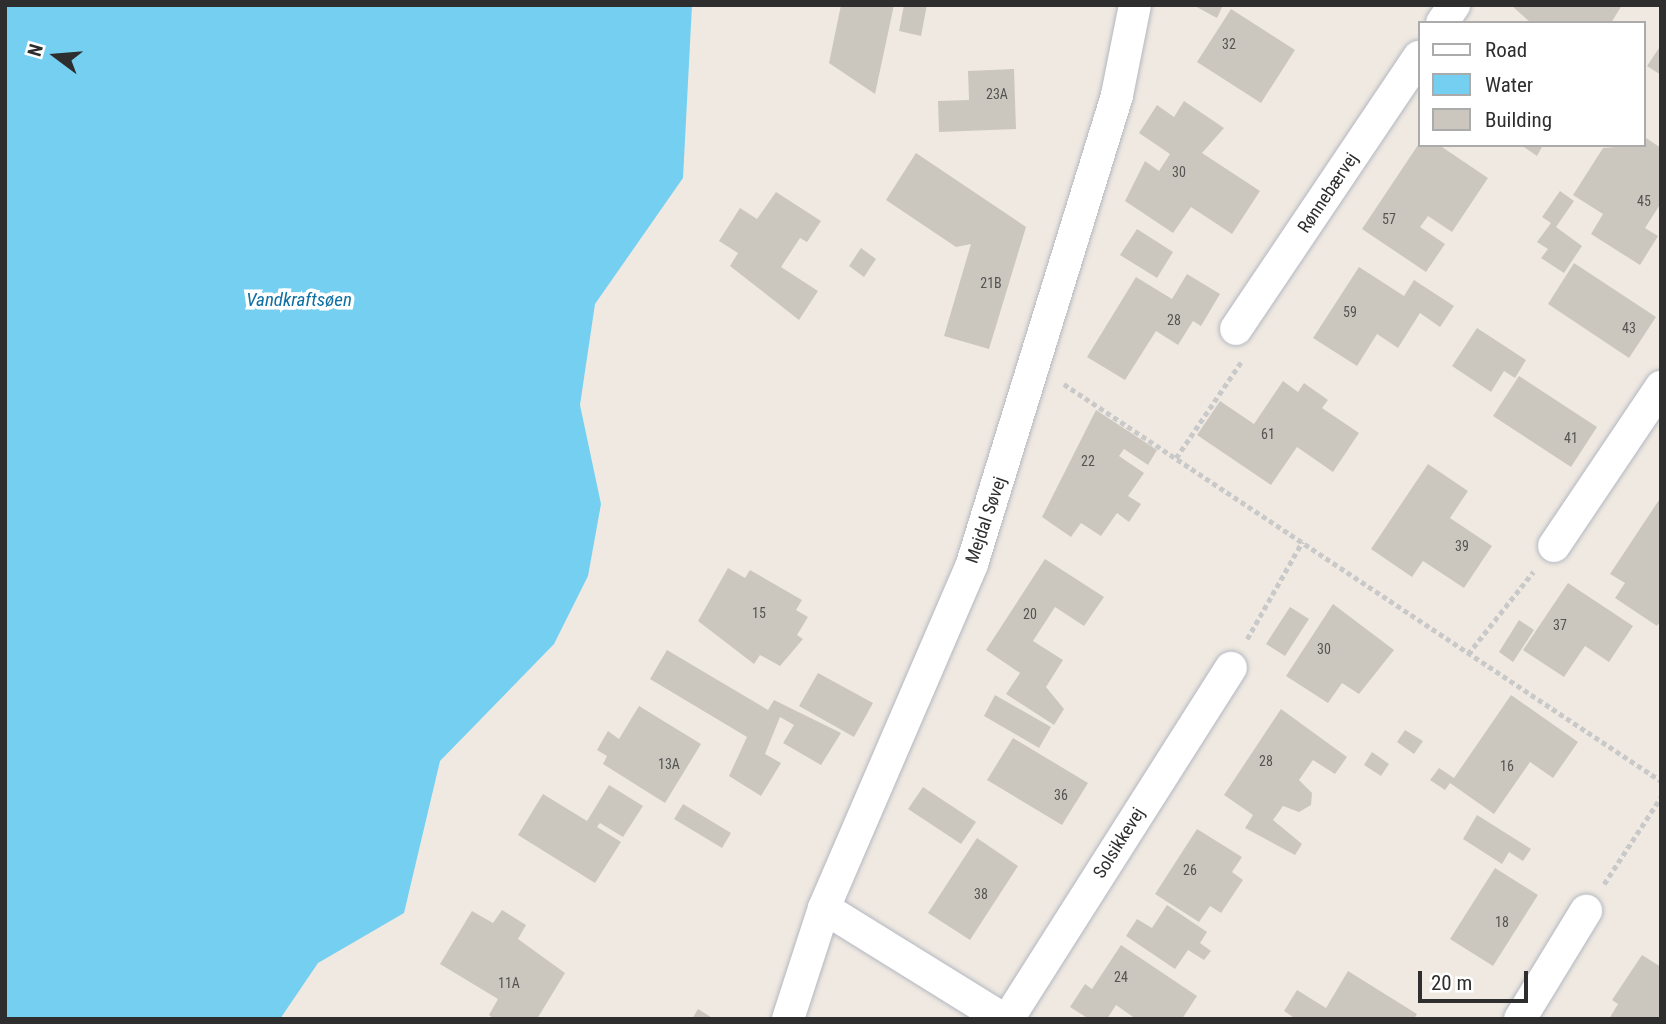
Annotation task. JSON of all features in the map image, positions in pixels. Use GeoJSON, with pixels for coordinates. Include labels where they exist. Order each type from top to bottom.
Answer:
{"type":"FeatureCollection","features":[{"type":"Feature","properties":{"kind":"street","name":"Mejdal Søvej"},"geometry":{"type":"LineString","coordinates":[[788,1019],[824,908],[972,564],[1037,366],[1117,95],[1135,5]]}},
{"type":"Feature","properties":{"kind":"street"},"geometry":{"type":"LineString","coordinates":[[1443,21],[1454,5]]}},
{"type":"Feature","properties":{"kind":"street","name":"Rønnebærvej"},"geometry":{"type":"LineString","coordinates":[[1236,329],[1418,58]]}},
{"type":"Feature","properties":{"kind":"street"},"geometry":{"type":"LineString","coordinates":[[1554,546],[1661,387]]}},
{"type":"Feature","properties":{"kind":"street","name":"Solsikkevej"},"geometry":{"type":"LineString","coordinates":[[824,908],[1006,1019],[1231,668]]}},
{"type":"Feature","properties":{"kind":"street"},"geometry":{"type":"LineString","coordinates":[[1520,1019],[1586,911]]}},
{"type":"Feature","properties":{"kind":"path"},"geometry":{"type":"LineString","coordinates":[[1176,458],[1246,355],[1236,329]]}},
{"type":"Feature","properties":{"kind":"path"},"geometry":{"type":"LineString","coordinates":[[1037,366],[1661,781]]}},
{"type":"Feature","properties":{"kind":"path"},"geometry":{"type":"LineString","coordinates":[[1231,668],[1302,542]]}},
{"type":"Feature","properties":{"kind":"path"},"geometry":{"type":"LineString","coordinates":[[1468,653],[1554,546]]}},
{"type":"Feature","properties":{"kind":"path"},"geometry":{"type":"LineString","coordinates":[[1586,911],[1661,797]]}},
{"type":"Feature","properties":{"kind":"water","name":"Vandkraftsøen"},"geometry":{"type":"Polygon","coordinates":[[[5,5],[692,5],[683,178],[595,304],[580,405],[601,504],[588,576],[554,644],[440,761],[404,913],[318,963],[280,1019],[5,1019],[5,5]]]}},
{"type":"Feature","properties":{"kind":"building"},"geometry":{"type":"Polygon","coordinates":[[[841,5],[894,5],[875,94],[829,63],[841,5]]]}},
{"type":"Feature","properties":{"kind":"building"},"geometry":{"type":"Polygon","coordinates":[[[904,5],[927,5],[921,36],[899,31],[904,5]]]}},
{"type":"Feature","properties":{"kind":"building"},"geometry":{"type":"Polygon","coordinates":[[[1193,5],[1223,5],[1217,18],[1193,5]]]}},
{"type":"Feature","properties":{"kind":"building"},"geometry":{"type":"Polygon","coordinates":[[[1511,5],[1622,5],[1612,21],[1529,21],[1511,5]]]}},
{"type":"Feature","properties":{"kind":"building"},"geometry":{"type":"Polygon","coordinates":[[[1231,9],[1295,50],[1261,103],[1197,62],[1231,9]]]}},
{"type":"Feature","properties":{"kind":"building"},"geometry":{"type":"Polygon","coordinates":[[[1661,45],[1661,75],[1647,66],[1661,45]]]}},
{"type":"Feature","properties":{"kind":"building"},"geometry":{"type":"Polygon","coordinates":[[[1014,69],[1016,129],[939,132],[938,101],[969,100],[968,71],[1014,69]]]}},
{"type":"Feature","properties":{"kind":"building"},"geometry":{"type":"Polygon","coordinates":[[[1184,101],[1224,128],[1202,153],[1260,191],[1232,234],[1191,207],[1173,233],[1125,201],[1145,161],[1159,171],[1170,154],[1139,133],[1157,105],[1174,117],[1184,101]]]}},
{"type":"Feature","properties":{"kind":"building"},"geometry":{"type":"Polygon","coordinates":[[[1645,137],[1661,148],[1661,203],[1645,228],[1658,236],[1640,265],[1591,234],[1603,214],[1573,195],[1603,148],[1645,147],[1645,137]]]}},
{"type":"Feature","properties":{"kind":"building"},"geometry":{"type":"Polygon","coordinates":[[[1418,145],[1442,147],[1488,178],[1452,232],[1428,216],[1420,227],[1445,244],[1426,272],[1362,229],[1418,145]]]}},
{"type":"Feature","properties":{"kind":"building"},"geometry":{"type":"Polygon","coordinates":[[[1524,147],[1542,147],[1537,156],[1524,147]]]}},
{"type":"Feature","properties":{"kind":"building"},"geometry":{"type":"Polygon","coordinates":[[[916,153],[1026,227],[989,349],[944,336],[971,244],[956,247],[886,200],[916,153]]]}},
{"type":"Feature","properties":{"kind":"building"},"geometry":{"type":"Polygon","coordinates":[[[1560,191],[1574,201],[1556,227],[1582,246],[1564,273],[1541,258],[1548,249],[1537,242],[1551,223],[1542,217],[1560,191]]]}},
{"type":"Feature","properties":{"kind":"building"},"geometry":{"type":"Polygon","coordinates":[[[776,192],[821,221],[807,242],[800,238],[781,267],[818,291],[799,320],[730,266],[738,253],[719,241],[740,208],[757,219],[776,192]]]}},
{"type":"Feature","properties":{"kind":"building"},"geometry":{"type":"Polygon","coordinates":[[[1137,229],[1173,252],[1157,278],[1120,255],[1137,229]]]}},
{"type":"Feature","properties":{"kind":"building"},"geometry":{"type":"Polygon","coordinates":[[[861,248],[876,259],[864,277],[849,266],[861,248]]]}},
{"type":"Feature","properties":{"kind":"building"},"geometry":{"type":"Polygon","coordinates":[[[1574,263],[1656,317],[1629,358],[1548,304],[1574,263]]]}},
{"type":"Feature","properties":{"kind":"building"},"geometry":{"type":"Polygon","coordinates":[[[1359,267],[1404,296],[1414,280],[1454,306],[1440,327],[1420,313],[1398,348],[1377,334],[1357,366],[1313,338],[1359,267]]]}},
{"type":"Feature","properties":{"kind":"building"},"geometry":{"type":"Polygon","coordinates":[[[1187,274],[1220,294],[1201,326],[1193,321],[1178,345],[1156,331],[1125,380],[1087,357],[1136,277],[1172,299],[1187,274]]]}},
{"type":"Feature","properties":{"kind":"building"},"geometry":{"type":"Polygon","coordinates":[[[1477,328],[1526,360],[1515,378],[1504,371],[1491,392],[1452,366],[1477,328]]]}},
{"type":"Feature","properties":{"kind":"building"},"geometry":{"type":"Polygon","coordinates":[[[1519,376],[1597,427],[1571,467],[1493,416],[1519,376]]]}},
{"type":"Feature","properties":{"kind":"building"},"geometry":{"type":"Polygon","coordinates":[[[1283,381],[1298,392],[1304,383],[1328,400],[1322,408],[1359,433],[1333,472],[1297,447],[1271,485],[1197,435],[1220,401],[1254,424],[1283,381]]]}},
{"type":"Feature","properties":{"kind":"building"},"geometry":{"type":"Polygon","coordinates":[[[1096,410],[1157,450],[1148,465],[1124,449],[1119,456],[1144,473],[1128,496],[1141,504],[1129,522],[1117,513],[1101,536],[1081,523],[1071,537],[1042,517],[1096,410]]]}},
{"type":"Feature","properties":{"kind":"building"},"geometry":{"type":"Polygon","coordinates":[[[1428,464],[1468,491],[1450,518],[1492,546],[1464,588],[1423,561],[1412,577],[1371,549],[1428,464]]]}},
{"type":"Feature","properties":{"kind":"building"},"geometry":{"type":"Polygon","coordinates":[[[1661,497],[1661,620],[1657,626],[1615,598],[1625,583],[1610,574],[1661,497]]]}},
{"type":"Feature","properties":{"kind":"building"},"geometry":{"type":"Polygon","coordinates":[[[1045,559],[1104,597],[1084,626],[1055,607],[1033,641],[1063,660],[1046,687],[1064,709],[1054,725],[1006,694],[1020,673],[986,650],[1045,559]]]}},
{"type":"Feature","properties":{"kind":"building"},"geometry":{"type":"Polygon","coordinates":[[[728,568],[745,578],[750,570],[802,600],[796,610],[808,617],[797,635],[803,639],[780,666],[760,655],[754,664],[698,621],[728,568]]]}},
{"type":"Feature","properties":{"kind":"building"},"geometry":{"type":"Polygon","coordinates":[[[1568,583],[1633,626],[1609,662],[1585,646],[1564,677],[1523,650],[1568,583]]]}},
{"type":"Feature","properties":{"kind":"building"},"geometry":{"type":"Polygon","coordinates":[[[1333,604],[1394,650],[1359,694],[1342,683],[1328,703],[1286,676],[1333,604]]]}},
{"type":"Feature","properties":{"kind":"building"},"geometry":{"type":"Polygon","coordinates":[[[1290,607],[1309,619],[1285,656],[1266,644],[1290,607]]]}},
{"type":"Feature","properties":{"kind":"building"},"geometry":{"type":"Polygon","coordinates":[[[1519,620],[1534,630],[1513,662],[1499,652],[1519,620]]]}},
{"type":"Feature","properties":{"kind":"building"},"geometry":{"type":"Polygon","coordinates":[[[667,650],[768,710],[774,700],[841,733],[821,765],[783,743],[794,725],[780,717],[765,754],[781,763],[761,796],[729,776],[747,737],[650,679],[667,650]]]}},
{"type":"Feature","properties":{"kind":"building"},"geometry":{"type":"Polygon","coordinates":[[[818,673],[873,703],[854,737],[799,706],[818,673]]]}},
{"type":"Feature","properties":{"kind":"building"},"geometry":{"type":"Polygon","coordinates":[[[995,695],[1051,727],[1039,748],[984,716],[995,695]]]}},
{"type":"Feature","properties":{"kind":"building"},"geometry":{"type":"Polygon","coordinates":[[[1511,695],[1578,742],[1553,778],[1530,762],[1494,814],[1450,783],[1445,790],[1430,780],[1439,768],[1454,778],[1511,695]]]}},
{"type":"Feature","properties":{"kind":"building"},"geometry":{"type":"Polygon","coordinates":[[[639,706],[701,744],[665,803],[603,764],[607,756],[597,750],[608,731],[619,739],[639,706]]]}},
{"type":"Feature","properties":{"kind":"building"},"geometry":{"type":"Polygon","coordinates":[[[1281,709],[1347,757],[1335,774],[1313,760],[1299,780],[1312,793],[1311,805],[1299,812],[1283,806],[1273,820],[1302,844],[1295,855],[1245,828],[1253,815],[1224,795],[1281,709]]]}},
{"type":"Feature","properties":{"kind":"building"},"geometry":{"type":"Polygon","coordinates":[[[1405,730],[1423,741],[1414,754],[1397,742],[1405,730]]]}},
{"type":"Feature","properties":{"kind":"building"},"geometry":{"type":"Polygon","coordinates":[[[1013,738],[1088,783],[1062,825],[987,780],[1013,738]]]}},
{"type":"Feature","properties":{"kind":"building"},"geometry":{"type":"Polygon","coordinates":[[[1372,752],[1389,764],[1381,776],[1364,765],[1372,752]]]}},
{"type":"Feature","properties":{"kind":"building"},"geometry":{"type":"Polygon","coordinates":[[[609,785],[643,806],[623,837],[600,823],[597,827],[621,842],[595,883],[518,835],[543,794],[587,821],[609,785]]]}},
{"type":"Feature","properties":{"kind":"building"},"geometry":{"type":"Polygon","coordinates":[[[923,787],[976,822],[961,844],[908,809],[923,787]]]}},
{"type":"Feature","properties":{"kind":"building"},"geometry":{"type":"Polygon","coordinates":[[[683,804],[731,833],[722,848],[674,819],[683,804]]]}},
{"type":"Feature","properties":{"kind":"building"},"geometry":{"type":"Polygon","coordinates":[[[1477,815],[1531,849],[1523,861],[1509,852],[1502,864],[1463,839],[1477,815]]]}},
{"type":"Feature","properties":{"kind":"building"},"geometry":{"type":"Polygon","coordinates":[[[1197,829],[1242,857],[1232,872],[1243,880],[1221,913],[1210,906],[1199,922],[1155,894],[1197,829]]]}},
{"type":"Feature","properties":{"kind":"building"},"geometry":{"type":"Polygon","coordinates":[[[977,838],[1018,866],[970,940],[928,913],[977,838]]]}},
{"type":"Feature","properties":{"kind":"building"},"geometry":{"type":"Polygon","coordinates":[[[1495,868],[1538,895],[1493,966],[1450,939],[1495,868]]]}},
{"type":"Feature","properties":{"kind":"building"},"geometry":{"type":"Polygon","coordinates":[[[1167,905],[1207,932],[1200,943],[1211,951],[1204,960],[1188,950],[1175,969],[1126,936],[1137,919],[1152,928],[1167,905]]]}},
{"type":"Feature","properties":{"kind":"building"},"geometry":{"type":"Polygon","coordinates":[[[502,910],[526,925],[518,939],[565,973],[537,1019],[494,1019],[489,1015],[498,999],[440,964],[472,911],[493,923],[502,910]]]}},
{"type":"Feature","properties":{"kind":"building"},"geometry":{"type":"Polygon","coordinates":[[[1121,945],[1197,996],[1182,1019],[1136,1019],[1116,1005],[1107,1019],[1089,1019],[1070,1007],[1085,984],[1092,989],[1121,945]]]}},
{"type":"Feature","properties":{"kind":"building"},"geometry":{"type":"Polygon","coordinates":[[[1642,955],[1661,967],[1661,1019],[1609,1019],[1618,1004],[1612,1000],[1642,955]]]}},
{"type":"Feature","properties":{"kind":"building"},"geometry":{"type":"Polygon","coordinates":[[[1348,971],[1417,1014],[1414,1019],[1296,1019],[1284,1011],[1297,990],[1326,1008],[1348,971]]]}},
{"type":"Feature","properties":{"kind":"building"},"geometry":{"type":"Polygon","coordinates":[[[698,1009],[714,1019],[692,1019],[698,1009]]]}}]}
